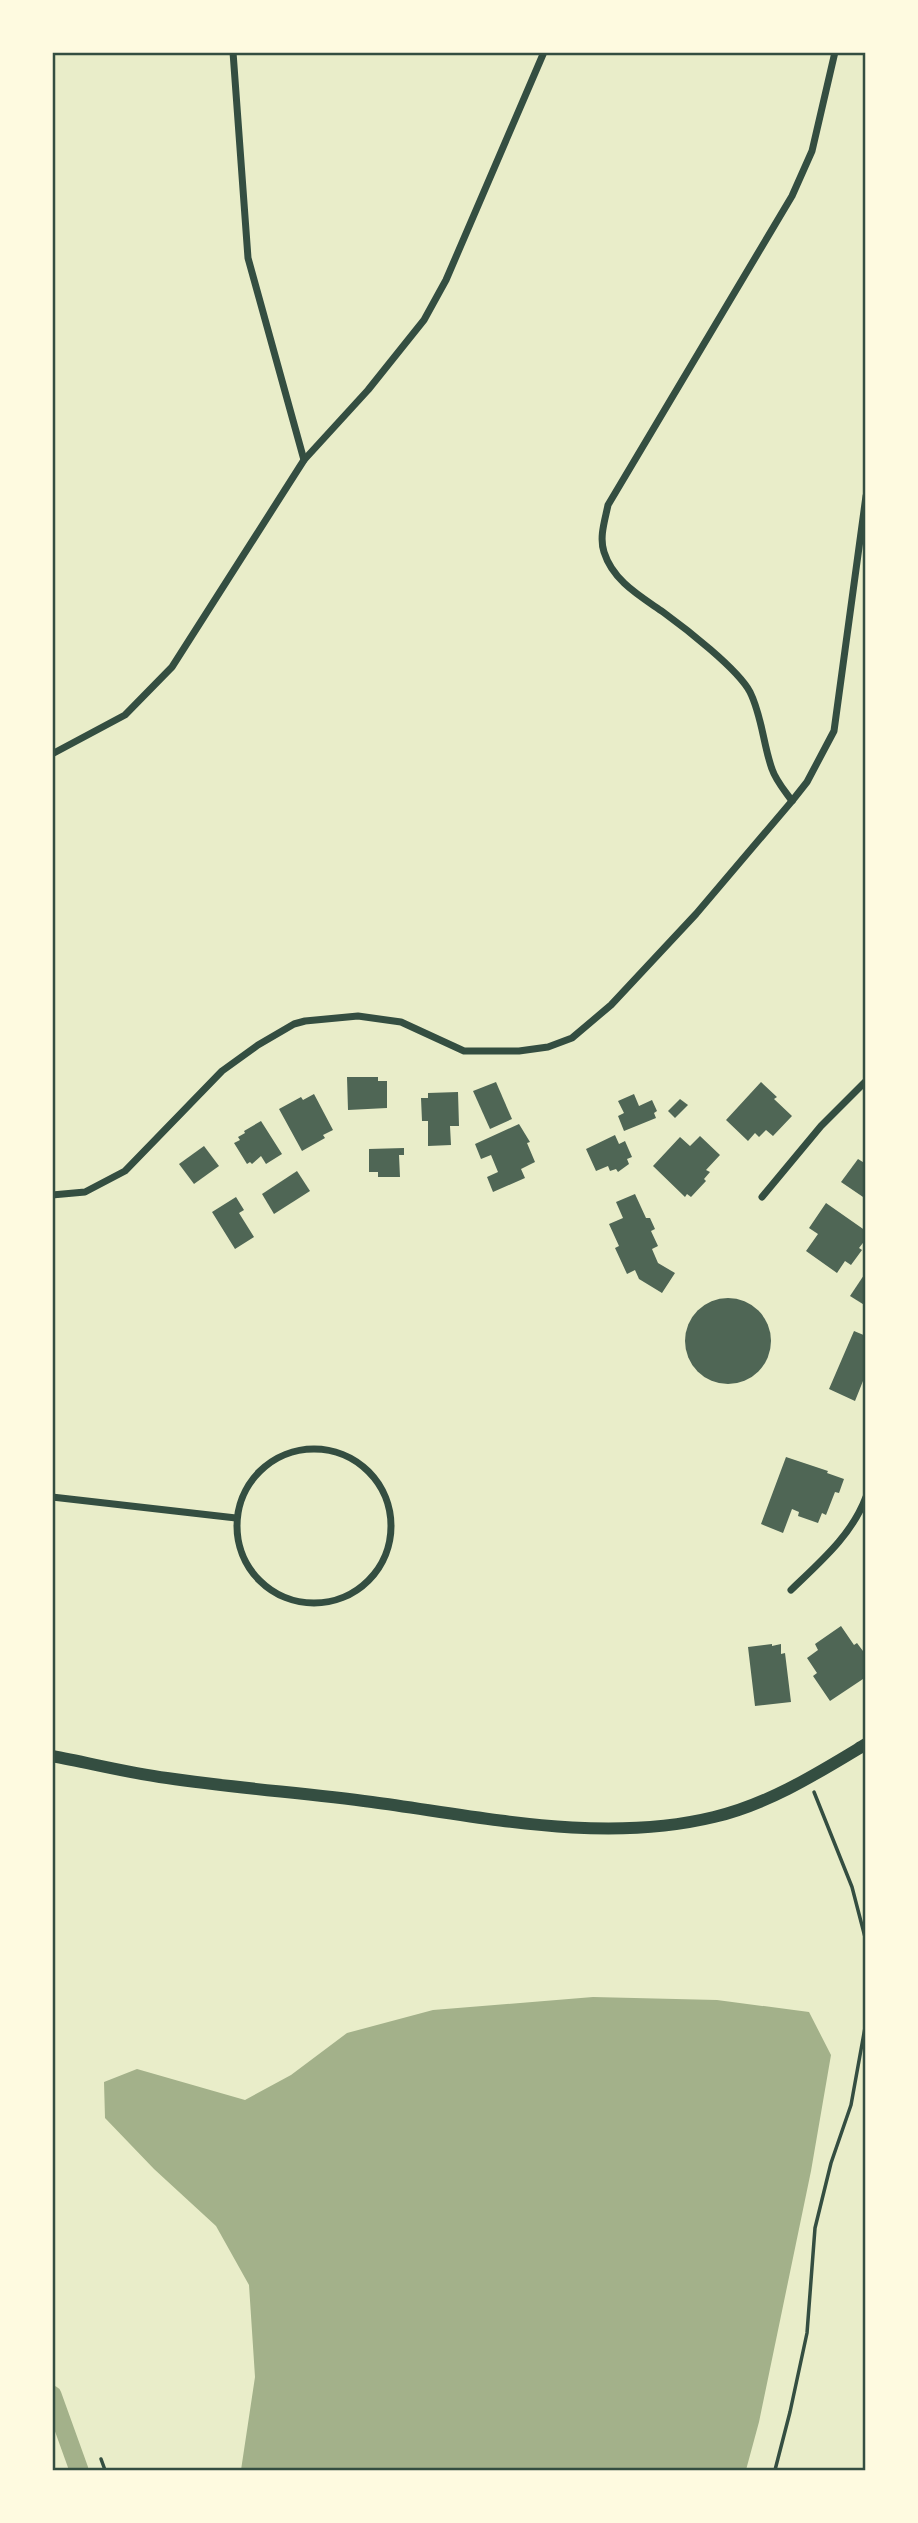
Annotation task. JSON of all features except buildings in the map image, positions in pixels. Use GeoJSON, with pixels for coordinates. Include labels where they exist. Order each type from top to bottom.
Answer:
{"type":"FeatureCollection","features":[{"type":"Feature","properties":{"kind":"street"},"geometry":{"type":"LineString","coordinates":[[233,52],[248,258],[304,460]]}},
{"type":"Feature","properties":{"kind":"street"},"geometry":{"type":"LineString","coordinates":[[52,754],[125,715],[172,667],[304,460],[368,390],[424,320],[446,281],[544,52]]}},
{"type":"Feature","properties":{"kind":"street"},"geometry":{"type":"LineString","coordinates":[[792,801],[772,769],[763,729],[750,691],[722,660],[664,613],[629,589],[608,561],[603,550],[602,531],[608,505],[792,196],[812,151],[835,52]]}},
{"type":"Feature","properties":{"kind":"street"},"geometry":{"type":"LineString","coordinates":[[52,1195],[85,1192],[125,1171],[222,1071],[294,1024],[358,1016],[401,1022],[464,1051],[519,1051],[548,1047],[572,1038],[611,1005],[696,914],[792,801],[807,782],[834,731],[866,496]]}},
{"type":"Feature","properties":{"kind":"street"},"geometry":{"type":"LineString","coordinates":[[762,1197],[821,1126],[866,1082]]}},
{"type":"Feature","properties":{"kind":"street"},"geometry":{"type":"LineString","coordinates":[[322,1448],[352,1458],[375,1477],[389,1504],[392,1535],[383,1564],[363,1587],[336,1601],[305,1604],[276,1595],[253,1575],[238,1548],[236,1518],[245,1489],[265,1465],[292,1451],[322,1448]]}},
{"type":"Feature","properties":{"kind":"street"},"geometry":{"type":"LineString","coordinates":[[52,1497],[236,1518]]}},
{"type":"Feature","properties":{"kind":"street"},"geometry":{"type":"LineString","coordinates":[[791,1590],[833,1549],[860,1514],[866,1497]]}},
{"type":"Feature","properties":{"kind":"street"},"geometry":{"type":"LineString","coordinates":[[52,1756],[165,1778],[371,1802],[532,1825],[649,1828],[714,1817],[764,1800],[866,1744]]}},
{"type":"Feature","properties":{"kind":"path"},"geometry":{"type":"LineString","coordinates":[[808,1778],[852,1887],[866,1941]]}},
{"type":"Feature","properties":{"kind":"path"},"geometry":{"type":"LineString","coordinates":[[775,2470],[807,2333],[815,2228],[831,2163],[851,2105],[866,2022]]}},
{"type":"Feature","properties":{"kind":"path"},"geometry":{"type":"LineString","coordinates":[[101,2459],[105,2470]]}},
{"type":"Feature","properties":{"kind":"shaded area"},"geometry":{"type":"Polygon","coordinates":[[[593,1997],[717,2000],[809,2012],[831,2055],[811,2171],[759,2422],[746,2470],[241,2470],[255,2377],[249,2285],[216,2226],[154,2169],[105,2118],[104,2082],[137,2069],[245,2100],[291,2075],[347,2033],[433,2010],[593,1997]]]}},
{"type":"Feature","properties":{"kind":"waterway"},"geometry":{"type":"LineString","coordinates":[[52,2395],[79,2470]]}}]}
